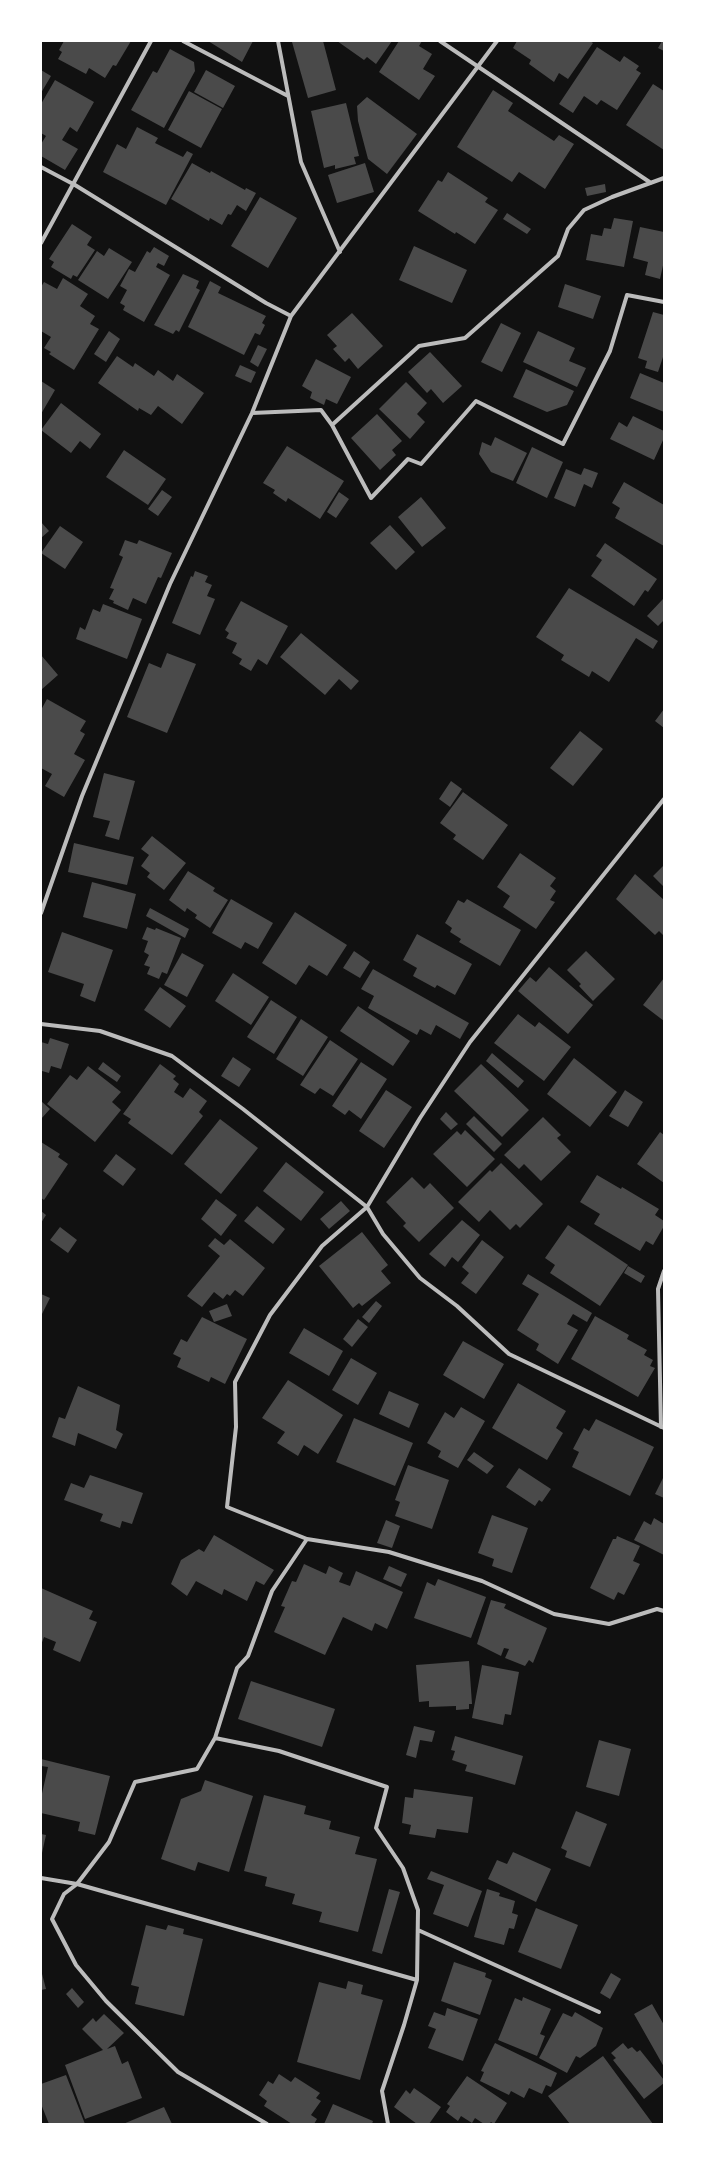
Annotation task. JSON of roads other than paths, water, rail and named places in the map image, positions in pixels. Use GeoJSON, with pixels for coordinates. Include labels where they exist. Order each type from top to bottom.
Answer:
{"type":"FeatureCollection","features":[{"type":"Feature","properties":{"kind":"street"},"geometry":{"type":"LineString","coordinates":[[41,243],[75,185],[151,41]]}},
{"type":"Feature","properties":{"kind":"street"},"geometry":{"type":"LineString","coordinates":[[183,41],[288,96]]}},
{"type":"Feature","properties":{"kind":"street"},"geometry":{"type":"LineString","coordinates":[[278,41],[301,162],[340,252]]}},
{"type":"Feature","properties":{"kind":"street"},"geometry":{"type":"LineString","coordinates":[[440,41],[651,183]]}},
{"type":"Feature","properties":{"kind":"street"},"geometry":{"type":"LineString","coordinates":[[41,913],[82,796],[170,584],[252,413],[291,316],[497,41]]}},
{"type":"Feature","properties":{"kind":"street"},"geometry":{"type":"LineString","coordinates":[[41,167],[75,185],[259,299],[291,316]]}},
{"type":"Feature","properties":{"kind":"street"},"geometry":{"type":"LineString","coordinates":[[332,425],[419,346],[465,338],[558,256],[568,229],[584,210],[612,197],[664,178]]}},
{"type":"Feature","properties":{"kind":"street"},"geometry":{"type":"LineString","coordinates":[[252,413],[321,410],[332,425],[371,498],[408,459],[421,464],[476,401],[563,444],[610,351],[627,295],[664,302]]}},
{"type":"Feature","properties":{"kind":"street"},"geometry":{"type":"LineString","coordinates":[[664,799],[470,1042],[420,1118],[367,1207],[322,1246],[270,1315],[235,1382],[236,1427],[227,1507],[307,1539],[389,1552],[482,1581],[554,1614],[609,1624],[656,1609],[664,1611]]}},
{"type":"Feature","properties":{"kind":"street"},"geometry":{"type":"LineString","coordinates":[[41,1024],[100,1031],[172,1056],[243,1108],[367,1207],[383,1234],[420,1278],[456,1306],[509,1354],[662,1427],[658,1289],[664,1271]]}},
{"type":"Feature","properties":{"kind":"street"},"geometry":{"type":"LineString","coordinates":[[267,2124],[178,2072],[106,2001],[76,1965],[52,1919],[64,1894],[77,1884],[109,1842],[135,1782],[197,1769],[215,1738],[237,1668],[248,1656],[272,1591],[307,1539]]}},
{"type":"Feature","properties":{"kind":"street"},"geometry":{"type":"LineString","coordinates":[[215,1738],[279,1751],[387,1787],[376,1828],[403,1868],[418,1910],[417,1980],[404,2025],[382,2090],[388,2124]]}},
{"type":"Feature","properties":{"kind":"street"},"geometry":{"type":"LineString","coordinates":[[41,1878],[77,1884],[417,1980]]}},
{"type":"Feature","properties":{"kind":"street"},"geometry":{"type":"LineString","coordinates":[[418,1930],[599,2012]]}}]}
